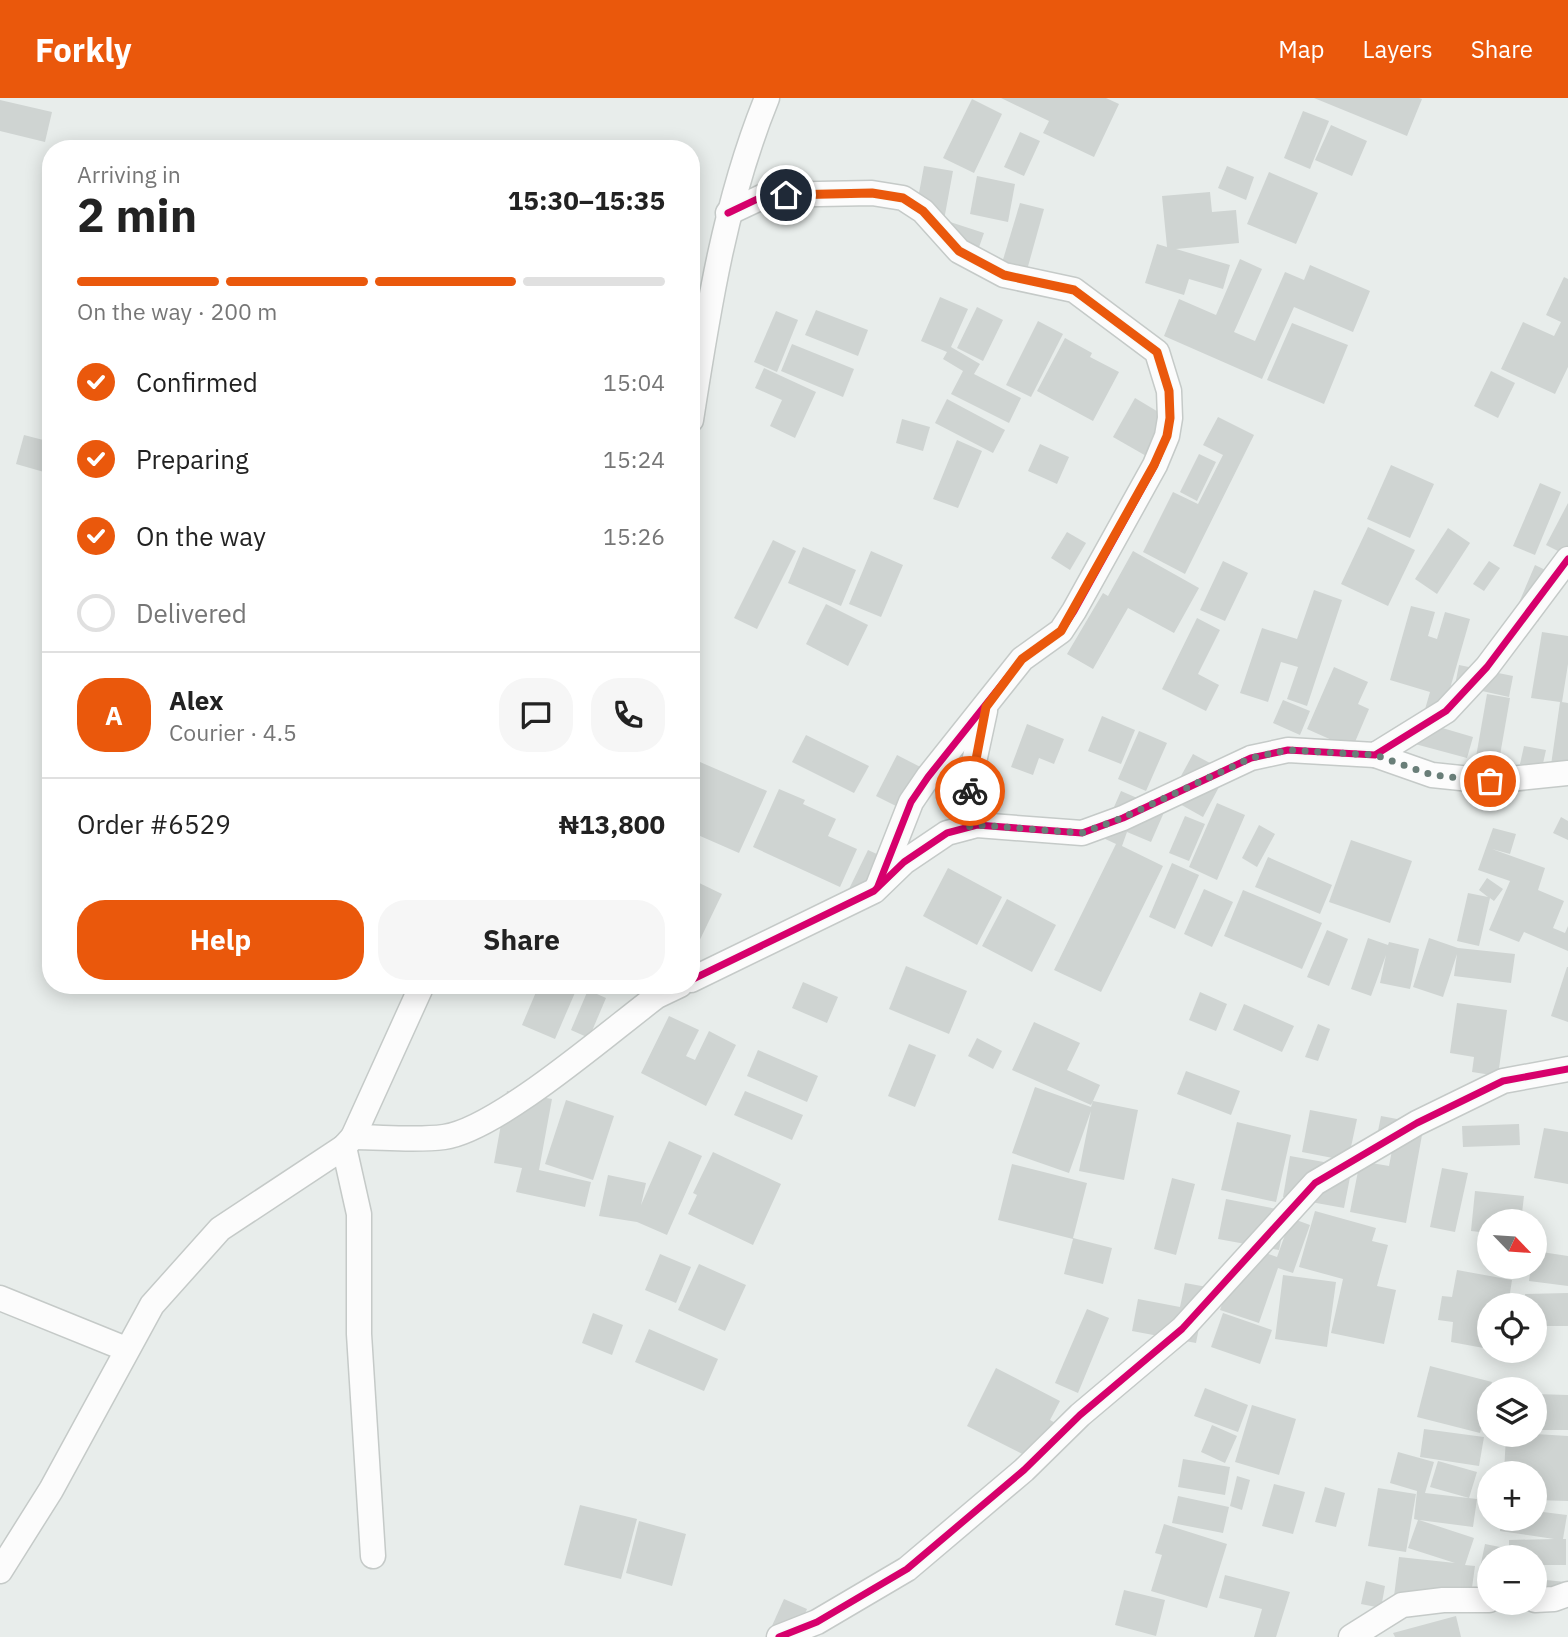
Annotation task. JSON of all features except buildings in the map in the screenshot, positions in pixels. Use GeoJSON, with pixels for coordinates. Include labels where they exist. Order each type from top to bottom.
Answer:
{"type":"FeatureCollection","features":[{"type":"Feature","properties":{"kind":"street"},"geometry":{"type":"LineString","coordinates":[[700,370],[728,213],[737,176],[766,98]]}},
{"type":"Feature","properties":{"kind":"street"},"geometry":{"type":"LineString","coordinates":[[737,176],[766,195]]}},
{"type":"Feature","properties":{"kind":"street"},"geometry":{"type":"LineString","coordinates":[[728,213],[766,195],[872,193],[903,198],[923,211],[959,251],[1004,275],[1074,290],[1157,352],[1169,391],[1170,418],[1167,436],[1154,465],[1061,631],[1022,659],[911,802],[878,886]]}},
{"type":"Feature","properties":{"kind":"street"},"geometry":{"type":"LineString","coordinates":[[1375,755],[1446,711],[1487,667],[1568,559]]}},
{"type":"Feature","properties":{"kind":"street"},"geometry":{"type":"LineString","coordinates":[[968,827],[974,762],[986,707]]}},
{"type":"Feature","properties":{"kind":"street"},"geometry":{"type":"LineString","coordinates":[[700,976],[849,904],[878,886],[947,833],[977,825],[1082,833],[1122,818],[1251,758],[1288,750],[1375,755],[1432,775],[1478,780],[1568,773]]}},
{"type":"Feature","properties":{"kind":"street"},"geometry":{"type":"LineString","coordinates":[[0,1571],[51,1490],[125,1349],[152,1305],[220,1229],[348,1142],[418,994]]}},
{"type":"Feature","properties":{"kind":"street"},"geometry":{"type":"LineString","coordinates":[[348,1142],[444,1137],[470,1129],[502,1111],[661,994]]}},
{"type":"Feature","properties":{"kind":"street"},"geometry":{"type":"LineString","coordinates":[[779,1637],[817,1622],[907,1569],[1013,1479],[1080,1415],[1181,1329],[1315,1183],[1417,1123],[1503,1081],[1568,1069]]}},
{"type":"Feature","properties":{"kind":"street"},"geometry":{"type":"LineString","coordinates":[[348,1142],[359,1213],[359,1334],[373,1556]]}},
{"type":"Feature","properties":{"kind":"street"},"geometry":{"type":"LineString","coordinates":[[0,1298],[125,1349]]}},
{"type":"Feature","properties":{"kind":"street"},"geometry":{"type":"LineString","coordinates":[[1547,1600],[1568,1594]]}},
{"type":"Feature","properties":{"kind":"street"},"geometry":{"type":"LineString","coordinates":[[1351,1637],[1402,1605],[1443,1600],[1477,1600]]}},
{"type":"Feature","properties":{"kind":"cycle path"},"geometry":{"type":"LineString","coordinates":[[728,213],[766,195],[872,193],[903,198],[923,211],[959,251],[1004,275],[1074,290],[1157,352],[1169,391],[1170,418],[1167,436],[1155,465],[1074,611],[1061,631],[1022,659],[928,777],[911,802],[878,886]]}},
{"type":"Feature","properties":{"kind":"cycle path"},"geometry":{"type":"LineString","coordinates":[[700,976],[874,891],[904,862],[947,833],[977,825],[1082,833],[1123,818],[1251,758],[1288,750],[1375,755],[1446,711],[1487,667],[1568,559]]}},
{"type":"Feature","properties":{"kind":"cycle path"},"geometry":{"type":"LineString","coordinates":[[779,1637],[817,1622],[907,1569],[1024,1470],[1080,1415],[1182,1329],[1315,1183],[1417,1123],[1503,1081],[1568,1069]]}},
{"type":"Feature","properties":{"kind":"way so far"},"geometry":{"type":"LineString","coordinates":[[970,791],[968,827],[977,825],[1051,833],[1082,833],[1122,818],[1166,795],[1251,758],[1288,750],[1375,755],[1432,775],[1490,781]]}},
{"type":"Feature","properties":{"kind":"route"},"geometry":{"type":"LineString","coordinates":[[786,195],[872,193],[903,198],[923,211],[959,251],[1004,275],[1074,290],[1157,352],[1169,391],[1170,418],[1167,436],[1154,465],[1061,631],[1022,659],[986,707],[970,791]]}}]}
